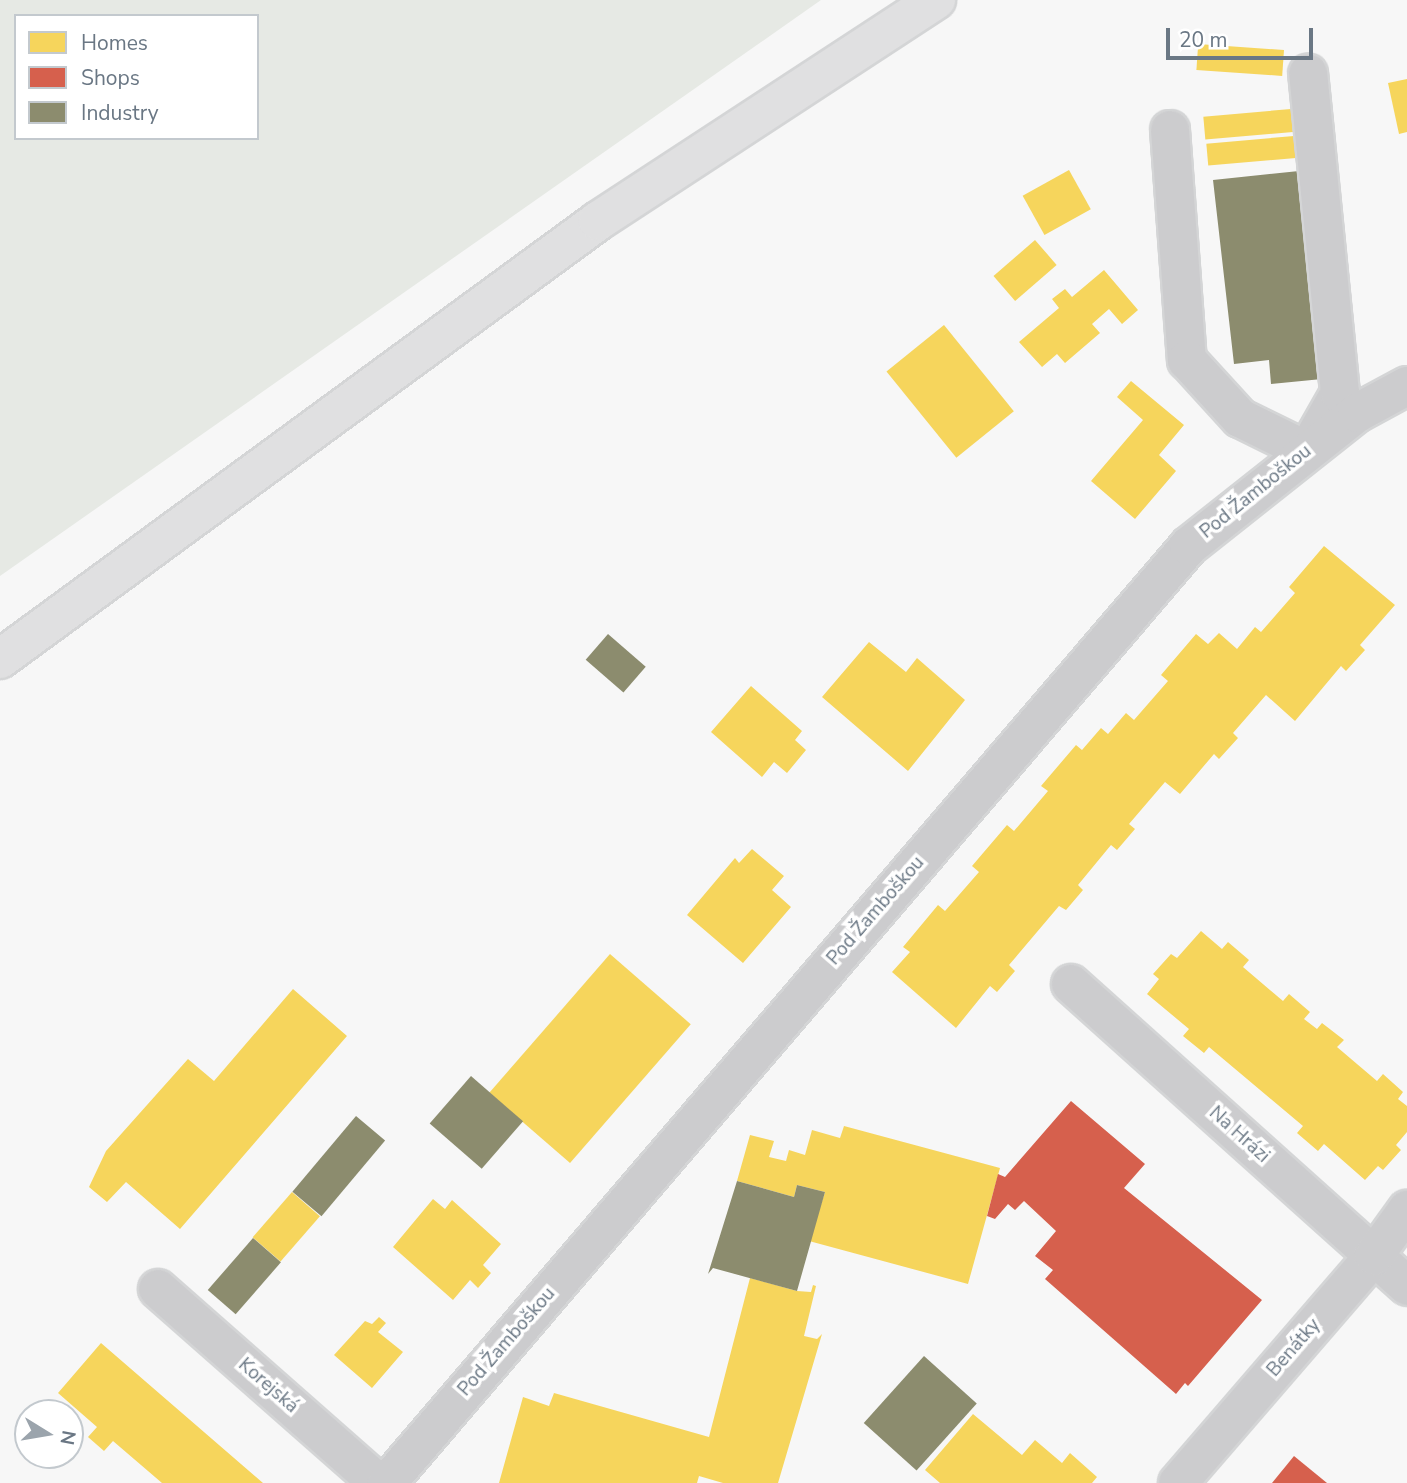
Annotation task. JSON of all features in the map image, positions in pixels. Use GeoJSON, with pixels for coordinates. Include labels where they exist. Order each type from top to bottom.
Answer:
{"type":"FeatureCollection","features":[{"type":"Feature","properties":{"kind":"main road"},"geometry":{"type":"LineString","coordinates":[[0,659],[597,221],[936,0]]}},
{"type":"Feature","properties":{"kind":"street"},"geometry":{"type":"LineString","coordinates":[[1170,130],[1187,360],[1240,418],[1307,451],[1340,393],[1308,74]]}},
{"type":"Feature","properties":{"kind":"street","name":"Pod Žamboškou"},"geometry":{"type":"LineString","coordinates":[[387,1483],[1189,546],[1357,413],[1407,386]]}},
{"type":"Feature","properties":{"kind":"street","name":"Na Hrázi"},"geometry":{"type":"LineString","coordinates":[[1071,984],[1407,1286]]}},
{"type":"Feature","properties":{"kind":"street","name":"Benátky"},"geometry":{"type":"LineString","coordinates":[[1178,1483],[1374,1256],[1407,1210]]}},
{"type":"Feature","properties":{"kind":"street","name":"Korejská"},"geometry":{"type":"LineString","coordinates":[[158,1290],[378,1483]]}},
{"type":"Feature","properties":{"kind":"shaded area"},"geometry":{"type":"Polygon","coordinates":[[[0,0],[821,0],[0,576],[0,0]]]}},
{"type":"Feature","properties":{"kind":"building: Homes"},"geometry":{"type":"Polygon","coordinates":[[[1198,44],[1284,50],[1282,76],[1196,70],[1198,44]]]}},
{"type":"Feature","properties":{"kind":"building: Homes"},"geometry":{"type":"Polygon","coordinates":[[[1407,79],[1407,132],[1399,134],[1388,83],[1407,79]]]}},
{"type":"Feature","properties":{"kind":"building: Homes"},"geometry":{"type":"Polygon","coordinates":[[[1291,109],[1293,132],[1205,140],[1203,117],[1291,109]]]}},
{"type":"Feature","properties":{"kind":"building: Homes"},"geometry":{"type":"Polygon","coordinates":[[[1294,136],[1296,158],[1208,166],[1206,144],[1294,136]]]}},
{"type":"Feature","properties":{"kind":"building: Homes"},"geometry":{"type":"Polygon","coordinates":[[[1069,170],[1091,209],[1044,235],[1023,196],[1069,170]]]}},
{"type":"Feature","properties":{"kind":"building: Homes"},"geometry":{"type":"Polygon","coordinates":[[[1035,240],[1057,265],[1015,301],[993,276],[1035,240]]]}},
{"type":"Feature","properties":{"kind":"building: Homes"},"geometry":{"type":"Polygon","coordinates":[[[1104,270],[1138,310],[1122,324],[1109,309],[1092,324],[1100,333],[1065,363],[1057,354],[1042,367],[1019,342],[1059,308],[1052,299],[1065,289],[1072,297],[1104,270]]]}},
{"type":"Feature","properties":{"kind":"building: Homes"},"geometry":{"type":"Polygon","coordinates":[[[944,325],[1014,411],[956,458],[886,372],[944,325]]]}},
{"type":"Feature","properties":{"kind":"building: Homes"},"geometry":{"type":"Polygon","coordinates":[[[1131,381],[1184,425],[1159,455],[1176,471],[1135,519],[1091,481],[1143,420],[1117,397],[1131,381]]]}},
{"type":"Feature","properties":{"kind":"building: Homes"},"geometry":{"type":"Polygon","coordinates":[[[1324,546],[1395,605],[1360,645],[1365,650],[1346,671],[1341,666],[1295,721],[1266,695],[1233,733],[1238,738],[1219,759],[1214,754],[1180,794],[1165,782],[1129,824],[1135,829],[1117,850],[1111,845],[1078,885],[1083,890],[1066,910],[1059,906],[1009,965],[1015,971],[997,992],[990,986],[956,1028],[892,972],[910,952],[903,947],[938,905],[945,911],[979,872],[972,866],[1007,825],[1014,831],[1048,791],[1041,786],[1076,745],[1082,750],[1101,728],[1108,734],[1126,713],[1134,720],[1168,681],[1161,675],[1196,634],[1208,644],[1219,633],[1237,649],[1255,627],[1261,632],[1295,593],[1289,587],[1324,546]]]}},
{"type":"Feature","properties":{"kind":"building: Homes"},"geometry":{"type":"Polygon","coordinates":[[[869,642],[906,672],[917,658],[965,700],[908,771],[822,697],[869,642]]]}},
{"type":"Feature","properties":{"kind":"building: Homes"},"geometry":{"type":"Polygon","coordinates":[[[751,686],[802,731],[795,740],[806,750],[787,773],[774,762],[762,777],[711,732],[751,686]]]}},
{"type":"Feature","properties":{"kind":"building: Homes"},"geometry":{"type":"Polygon","coordinates":[[[752,849],[784,876],[772,890],[791,907],[743,963],[687,915],[735,858],[739,863],[752,849]]]}},
{"type":"Feature","properties":{"kind":"building: Homes"},"geometry":{"type":"Polygon","coordinates":[[[1201,931],[1222,949],[1228,942],[1249,960],[1243,967],[1283,1001],[1289,994],[1310,1012],[1304,1019],[1317,1029],[1322,1023],[1344,1040],[1337,1047],[1377,1081],[1383,1074],[1403,1092],[1398,1099],[1407,1106],[1407,1132],[1396,1145],[1401,1150],[1383,1170],[1378,1166],[1365,1180],[1324,1144],[1318,1151],[1297,1133],[1303,1126],[1209,1047],[1204,1053],[1183,1036],[1189,1029],[1147,994],[1159,979],[1153,974],[1171,954],[1177,958],[1201,931]]]}},
{"type":"Feature","properties":{"kind":"building: Homes"},"geometry":{"type":"Polygon","coordinates":[[[610,954],[691,1024],[570,1163],[489,1093],[610,954]]]}},
{"type":"Feature","properties":{"kind":"building: Homes"},"geometry":{"type":"Polygon","coordinates":[[[293,989],[347,1036],[180,1229],[126,1182],[107,1202],[89,1187],[106,1151],[188,1059],[214,1081],[293,989]]]}},
{"type":"Feature","properties":{"kind":"building: Homes"},"geometry":{"type":"Polygon","coordinates":[[[844,1126],[1000,1168],[968,1284],[809,1241],[825,1192],[797,1185],[794,1197],[737,1181],[750,1135],[774,1141],[769,1157],[786,1161],[789,1150],[805,1155],[812,1130],[840,1138],[844,1126]]]}},
{"type":"Feature","properties":{"kind":"building: Homes"},"geometry":{"type":"Polygon","coordinates":[[[292,1192],[320,1216],[281,1262],[253,1237],[292,1192]]]}},
{"type":"Feature","properties":{"kind":"building: Homes"},"geometry":{"type":"Polygon","coordinates":[[[433,1199],[445,1209],[452,1200],[501,1244],[483,1265],[491,1273],[478,1288],[470,1280],[453,1300],[393,1247],[433,1199]]]}},
{"type":"Feature","properties":{"kind":"building: Homes"},"geometry":{"type":"Polygon","coordinates":[[[750,1278],[797,1291],[811,1292],[813,1285],[816,1286],[804,1336],[817,1339],[822,1334],[778,1483],[723,1483],[699,1476],[697,1483],[499,1483],[523,1397],[549,1406],[554,1393],[709,1437],[750,1278]]]}},
{"type":"Feature","properties":{"kind":"building: Homes"},"geometry":{"type":"Polygon","coordinates":[[[379,1317],[386,1323],[378,1332],[403,1352],[372,1388],[334,1355],[365,1321],[372,1324],[379,1317]]]}},
{"type":"Feature","properties":{"kind":"building: Homes"},"geometry":{"type":"Polygon","coordinates":[[[101,1343],[263,1483],[162,1483],[113,1441],[104,1451],[88,1437],[97,1427],[84,1416],[84,1399],[65,1399],[58,1393],[101,1343]]]}},
{"type":"Feature","properties":{"kind":"building: Homes"},"geometry":{"type":"Polygon","coordinates":[[[973,1414],[1022,1455],[1035,1440],[1062,1463],[1070,1453],[1097,1477],[1092,1483],[940,1483],[925,1470],[973,1414]]]}},
{"type":"Feature","properties":{"kind":"building: Shops"},"geometry":{"type":"Polygon","coordinates":[[[1071,1101],[1145,1164],[1124,1188],[1262,1300],[1188,1386],[1185,1383],[1176,1394],[1045,1279],[1053,1270],[1035,1256],[1056,1231],[1024,1201],[1015,1210],[1008,1204],[995,1219],[987,1216],[998,1174],[1005,1177],[1071,1101]]]}},
{"type":"Feature","properties":{"kind":"building: Shops"},"geometry":{"type":"Polygon","coordinates":[[[1294,1456],[1327,1483],[1272,1483],[1294,1456]]]}},
{"type":"Feature","properties":{"kind":"building: Industry"},"geometry":{"type":"Polygon","coordinates":[[[1299,171],[1322,379],[1271,384],[1269,360],[1234,364],[1213,180],[1299,171]]]}},
{"type":"Feature","properties":{"kind":"building: Industry"},"geometry":{"type":"Polygon","coordinates":[[[608,634],[646,667],[623,692],[586,660],[608,634]]]}},
{"type":"Feature","properties":{"kind":"building: Industry"},"geometry":{"type":"Polygon","coordinates":[[[471,1076],[523,1121],[482,1169],[430,1124],[471,1076]]]}},
{"type":"Feature","properties":{"kind":"building: Industry"},"geometry":{"type":"Polygon","coordinates":[[[356,1116],[385,1140],[321,1216],[292,1192],[356,1116]]]}},
{"type":"Feature","properties":{"kind":"building: Industry"},"geometry":{"type":"Polygon","coordinates":[[[737,1181],[794,1197],[797,1185],[825,1192],[797,1291],[713,1268],[708,1274],[737,1181]]]}},
{"type":"Feature","properties":{"kind":"building: Industry"},"geometry":{"type":"Polygon","coordinates":[[[253,1238],[281,1262],[236,1314],[208,1290],[253,1238]]]}},
{"type":"Feature","properties":{"kind":"building: Industry"},"geometry":{"type":"Polygon","coordinates":[[[924,1356],[977,1404],[917,1470],[864,1423],[924,1356]]]}}]}
